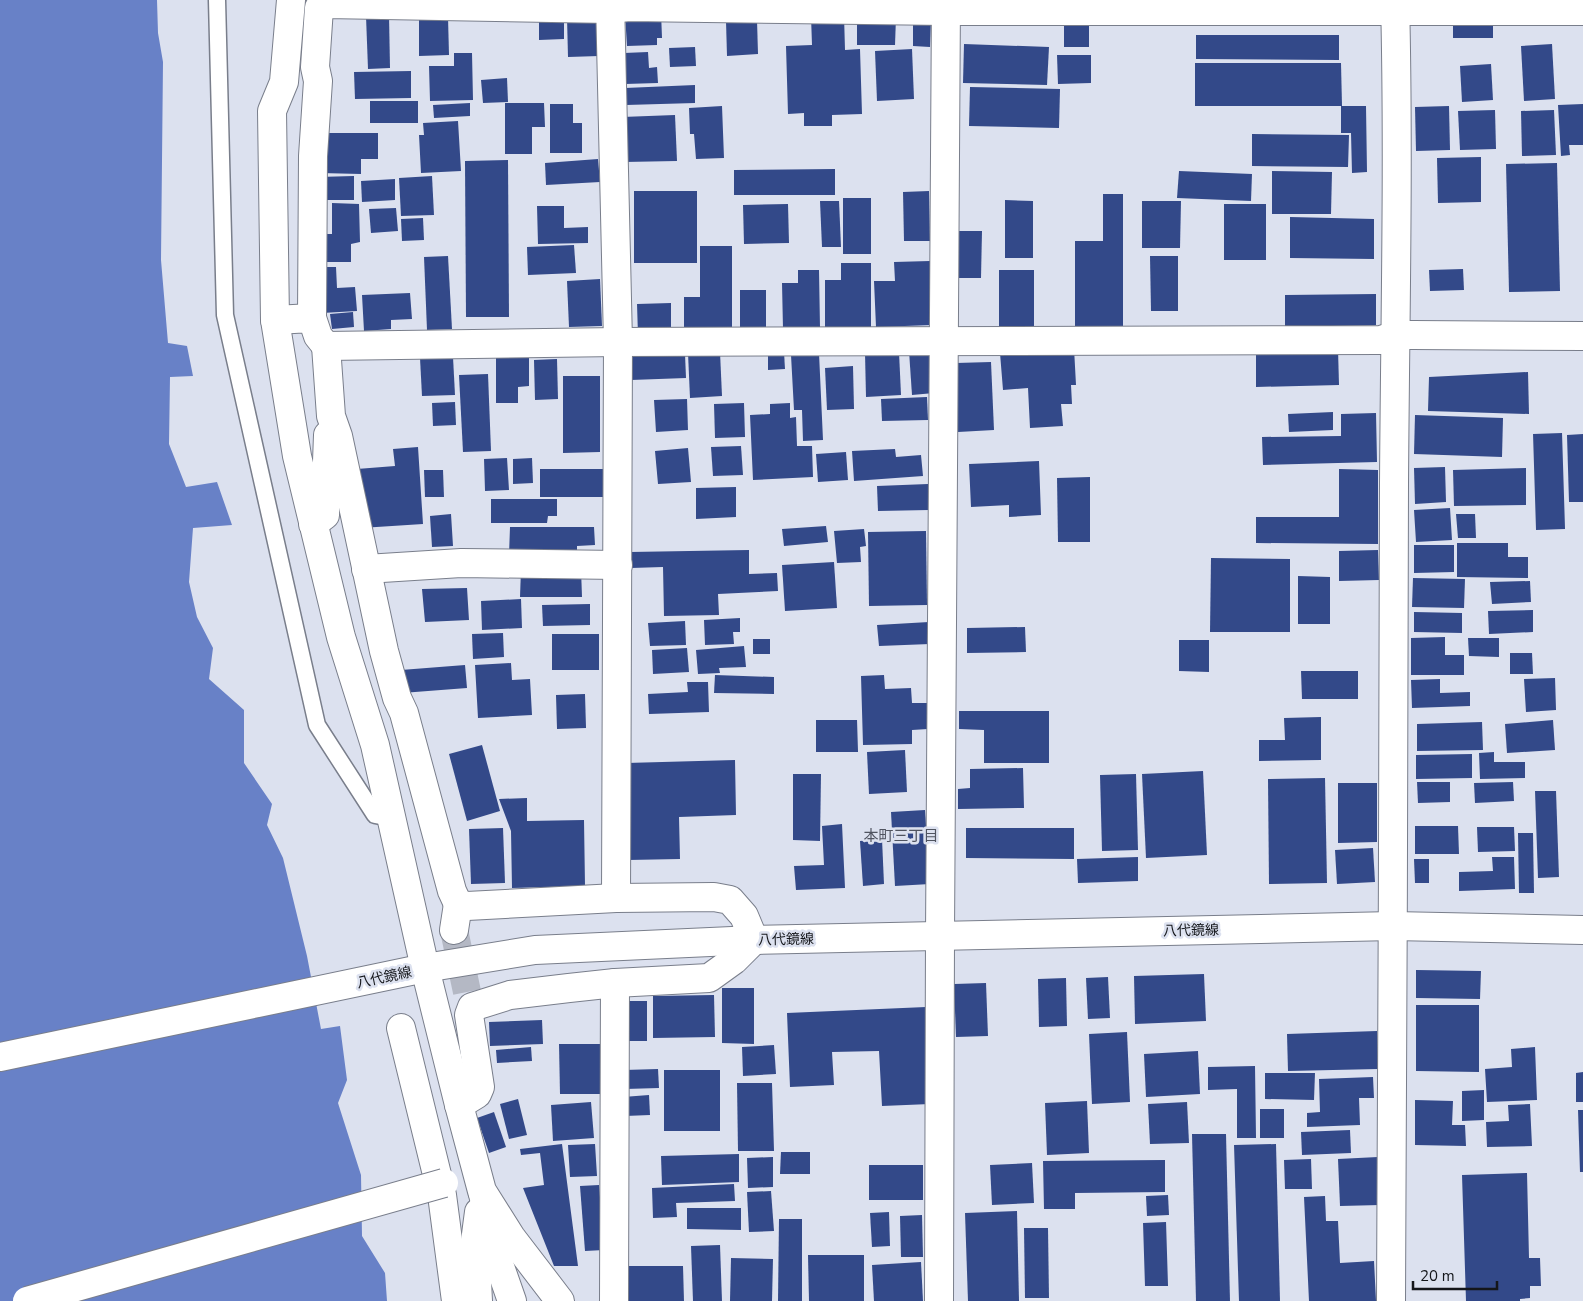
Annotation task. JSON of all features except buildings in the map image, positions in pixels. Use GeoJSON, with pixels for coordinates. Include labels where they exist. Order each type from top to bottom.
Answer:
{"type":"FeatureCollection","features":[{"type":"Feature","properties":{"kind":"street"},"geometry":{"type":"LineString","coordinates":[[291,0],[284,82],[272,111],[275,320],[297,456],[341,637],[375,745],[391,818],[413,970],[459,1106],[480,1182],[497,1258],[512,1301]]}},
{"type":"Feature","properties":{"kind":"street"},"geometry":{"type":"LineString","coordinates":[[314,524],[325,515],[327,447],[331,416],[326,346],[318,336],[312,318],[313,156],[318,82],[315,67],[319,8],[326,4],[610,4],[629,7],[1395,5],[1583,11]]}},
{"type":"Feature","properties":{"kind":"street"},"geometry":{"type":"LineString","coordinates":[[610,4],[618,342],[616,898]]}},
{"type":"Feature","properties":{"kind":"street"},"geometry":{"type":"LineString","coordinates":[[939,1301],[946,5]]}},
{"type":"Feature","properties":{"kind":"street"},"geometry":{"type":"LineString","coordinates":[[1391,1301],[1396,335],[1395,5]]}},
{"type":"Feature","properties":{"kind":"street"},"geometry":{"type":"LineString","coordinates":[[275,320],[312,318]]}},
{"type":"Feature","properties":{"kind":"street"},"geometry":{"type":"LineString","coordinates":[[326,346],[618,342],[1381,340],[1396,335],[1583,336]]}},
{"type":"Feature","properties":{"kind":"street"},"geometry":{"type":"LineString","coordinates":[[331,416],[338,436],[384,651],[397,698],[404,713],[452,891],[456,917],[467,906],[616,898],[714,897],[730,900],[744,916],[754,940],[734,960],[709,978],[615,983],[469,999],[469,1015],[480,1087],[477,1094],[459,1106]]}},
{"type":"Feature","properties":{"kind":"street"},"geometry":{"type":"LineString","coordinates":[[366,569],[461,563],[618,565]]}},
{"type":"Feature","properties":{"kind":"street","name":"八代鏡線"},"geometry":{"type":"LineString","coordinates":[[0,1058],[413,970],[535,950],[754,940],[1393,926],[1583,930]]}},
{"type":"Feature","properties":{"kind":"street"},"geometry":{"type":"LineString","coordinates":[[614,1301],[615,983]]}},
{"type":"Feature","properties":{"kind":"street"},"geometry":{"type":"LineString","coordinates":[[401,1028],[442,1195],[456,1301]]}},
{"type":"Feature","properties":{"kind":"street"},"geometry":{"type":"LineString","coordinates":[[27,1301],[444,1183],[480,1182]]}},
{"type":"Feature","properties":{"kind":"street"},"geometry":{"type":"LineString","coordinates":[[478,1301],[475,1242],[480,1182]]}},
{"type":"Feature","properties":{"kind":"street"},"geometry":{"type":"LineString","coordinates":[[480,1182],[511,1236],[560,1301]]}},
{"type":"Feature","properties":{"kind":"lane"},"geometry":{"type":"LineString","coordinates":[[217,0],[225,315],[317,724],[375,815],[391,818]]}},
{"type":"Feature","properties":{"kind":"water"},"geometry":{"type":"Polygon","coordinates":[[[0,0],[157,0],[158,33],[163,62],[161,260],[168,343],[187,346],[193,376],[170,377],[169,444],[186,487],[217,482],[232,525],[193,528],[189,582],[197,617],[213,648],[209,679],[244,710],[244,763],[272,804],[267,825],[283,858],[307,956],[321,1029],[340,1026],[347,1080],[338,1103],[361,1175],[362,1236],[385,1273],[387,1301],[0,1301],[0,0]]]}},
{"type":"Feature","properties":{"kind":"tunnel"},"geometry":{"type":"LineString","coordinates":[[454,930],[467,992]]}},
{"type":"Feature","properties":{"kind":"district","name":"本町三丁目"},"geometry":{"type":"Point","coordinates":[901,836]}}]}
